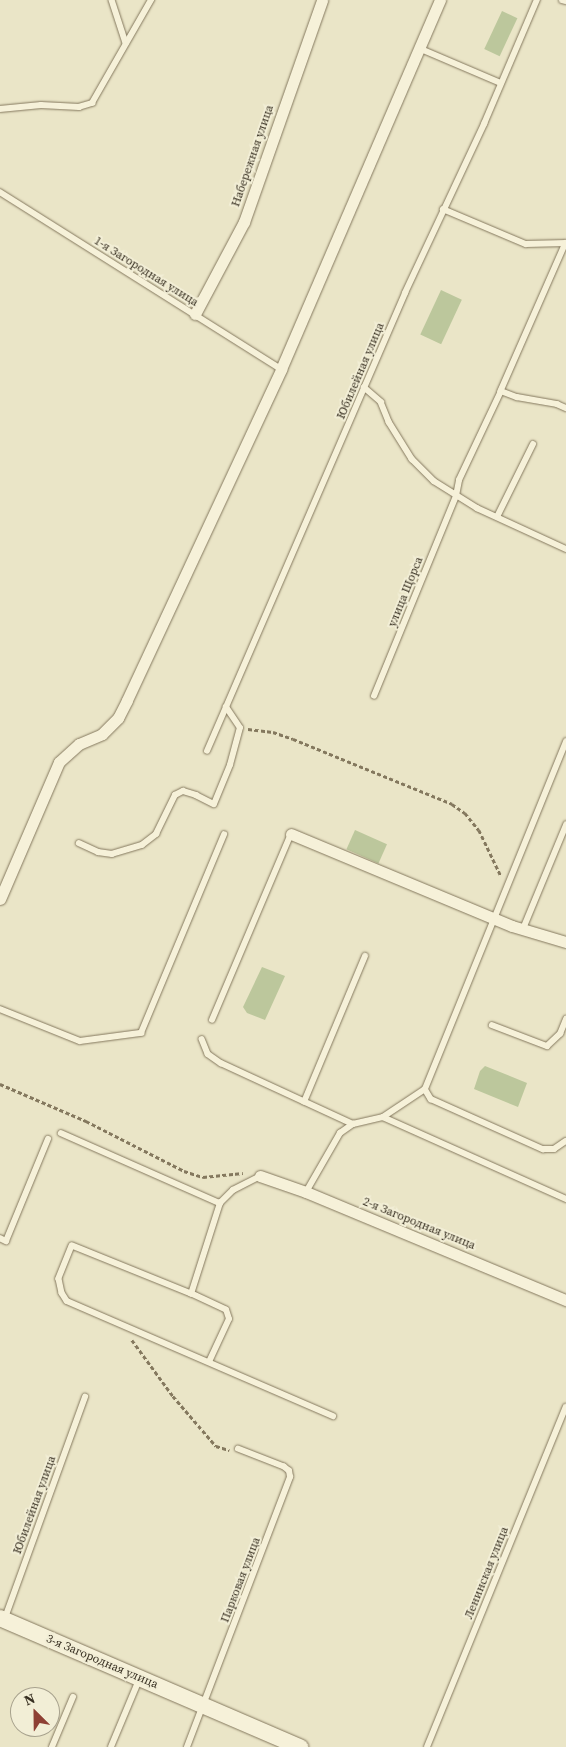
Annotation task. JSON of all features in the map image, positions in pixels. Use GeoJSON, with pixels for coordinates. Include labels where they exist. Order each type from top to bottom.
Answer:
{"type":"FeatureCollection","features":[{"type":"Feature","properties":{"kind":"main road","name":"3-я Загородная улица"},"geometry":{"type":"LineString","coordinates":[[2,1620],[141,1677],[300,1747]]}},
{"type":"Feature","properties":{"kind":"street","name":"Набережная улица"},"geometry":{"type":"LineString","coordinates":[[195,314],[244,222],[322,0]]}},
{"type":"Feature","properties":{"kind":"street"},"geometry":{"type":"LineString","coordinates":[[0,899],[59,762],[80,744],[102,734],[118,718],[280,369],[440,0]]}},
{"type":"Feature","properties":{"kind":"street"},"geometry":{"type":"LineString","coordinates":[[291,834],[493,918],[566,942]]}},
{"type":"Feature","properties":{"kind":"street","name":"2-я Загородная улица"},"geometry":{"type":"LineString","coordinates":[[260,1176],[306,1192],[566,1300]]}},
{"type":"Feature","properties":{"kind":"lane"},"geometry":{"type":"LineString","coordinates":[[112,0],[126,43]]}},
{"type":"Feature","properties":{"kind":"lane"},"geometry":{"type":"LineString","coordinates":[[0,109],[41,105],[79,107],[92,103],[151,0]]}},
{"type":"Feature","properties":{"kind":"lane","name":"Юбилейная улица"},"geometry":{"type":"LineString","coordinates":[[207,751],[364,388],[537,0]]}},
{"type":"Feature","properties":{"kind":"lane"},"geometry":{"type":"LineString","coordinates":[[562,0],[566,2]]}},
{"type":"Feature","properties":{"kind":"lane"},"geometry":{"type":"LineString","coordinates":[[419,48],[501,83]]}},
{"type":"Feature","properties":{"kind":"lane","name":"1-я Загородная улица"},"geometry":{"type":"LineString","coordinates":[[0,192],[280,369]]}},
{"type":"Feature","properties":{"kind":"lane"},"geometry":{"type":"LineString","coordinates":[[443,209],[526,244],[566,243]]}},
{"type":"Feature","properties":{"kind":"lane","name":"улица Щорса"},"geometry":{"type":"LineString","coordinates":[[374,696],[456,496],[459,480],[502,391],[566,243]]}},
{"type":"Feature","properties":{"kind":"lane"},"geometry":{"type":"LineString","coordinates":[[364,388],[381,402],[389,422],[417,465],[434,481],[456,496],[566,549]]}},
{"type":"Feature","properties":{"kind":"lane"},"geometry":{"type":"LineString","coordinates":[[502,391],[518,397],[557,404],[566,408]]}},
{"type":"Feature","properties":{"kind":"lane"},"geometry":{"type":"LineString","coordinates":[[497,517],[533,444]]}},
{"type":"Feature","properties":{"kind":"lane"},"geometry":{"type":"LineString","coordinates":[[79,844],[98,852],[112,854],[142,845],[156,834],[175,795],[183,791],[214,804],[230,765],[240,728],[226,707]]}},
{"type":"Feature","properties":{"kind":"lane"},"geometry":{"type":"LineString","coordinates":[[306,1192],[340,1133],[352,1124],[383,1117],[424,1089],[566,741]]}},
{"type":"Feature","properties":{"kind":"lane"},"geometry":{"type":"LineString","coordinates":[[522,929],[566,826]]}},
{"type":"Feature","properties":{"kind":"lane"},"geometry":{"type":"LineString","coordinates":[[212,1020],[291,834]]}},
{"type":"Feature","properties":{"kind":"lane"},"geometry":{"type":"LineString","coordinates":[[0,1010],[80,1041],[141,1033],[224,835]]}},
{"type":"Feature","properties":{"kind":"lane"},"geometry":{"type":"LineString","coordinates":[[304,1102],[365,956]]}},
{"type":"Feature","properties":{"kind":"lane"},"geometry":{"type":"LineString","coordinates":[[492,1025],[547,1046],[560,1034],[566,1019]]}},
{"type":"Feature","properties":{"kind":"lane"},"geometry":{"type":"LineString","coordinates":[[202,1039],[208,1054],[221,1063],[352,1124]]}},
{"type":"Feature","properties":{"kind":"lane"},"geometry":{"type":"LineString","coordinates":[[424,1089],[431,1099],[543,1149],[554,1149],[566,1141]]}},
{"type":"Feature","properties":{"kind":"lane"},"geometry":{"type":"LineString","coordinates":[[383,1117],[566,1199]]}},
{"type":"Feature","properties":{"kind":"lane"},"geometry":{"type":"LineString","coordinates":[[61,1133],[220,1203]]}},
{"type":"Feature","properties":{"kind":"lane"},"geometry":{"type":"LineString","coordinates":[[0,1238],[6,1241],[48,1139]]}},
{"type":"Feature","properties":{"kind":"lane"},"geometry":{"type":"LineString","coordinates":[[191,1294],[220,1203],[233,1190],[260,1176]]}},
{"type":"Feature","properties":{"kind":"lane"},"geometry":{"type":"LineString","coordinates":[[209,1362],[229,1319],[226,1310],[72,1246],[59,1279],[62,1293],[67,1301],[333,1416]]}},
{"type":"Feature","properties":{"kind":"lane","name":"Юбилейная улица"},"geometry":{"type":"LineString","coordinates":[[2,1620],[85,1397]]}},
{"type":"Feature","properties":{"kind":"lane","name":"Ленинская улица"},"geometry":{"type":"LineString","coordinates":[[427,1747],[566,1407]]}},
{"type":"Feature","properties":{"kind":"lane","name":"Парковая улица"},"geometry":{"type":"LineString","coordinates":[[187,1747],[290,1477],[284,1467],[238,1449]]}},
{"type":"Feature","properties":{"kind":"lane"},"geometry":{"type":"LineString","coordinates":[[111,1747],[141,1677]]}},
{"type":"Feature","properties":{"kind":"lane"},"geometry":{"type":"LineString","coordinates":[[52,1747],[73,1697]]}},
{"type":"Feature","properties":{"kind":"path"},"geometry":{"type":"LineString","coordinates":[[240,728],[272,732],[293,739],[459,808],[479,830],[506,886]]}},
{"type":"Feature","properties":{"kind":"path"},"geometry":{"type":"LineString","coordinates":[[0,1084],[86,1121],[184,1171],[203,1177],[243,1173],[260,1176]]}},
{"type":"Feature","properties":{"kind":"path"},"geometry":{"type":"LineString","coordinates":[[120,1323],[173,1396],[216,1446],[227,1450],[238,1449]]}},
{"type":"Feature","properties":{"kind":"green space"},"geometry":{"type":"Polygon","coordinates":[[[502,11],[517,18],[500,56],[484,49],[502,11]]]}},
{"type":"Feature","properties":{"kind":"green space"},"geometry":{"type":"Polygon","coordinates":[[[441,290],[462,300],[441,344],[420,334],[441,290]]]}},
{"type":"Feature","properties":{"kind":"green space"},"geometry":{"type":"Polygon","coordinates":[[[355,830],[387,844],[378,863],[346,849],[355,830]]]}},
{"type":"Feature","properties":{"kind":"green space"},"geometry":{"type":"Polygon","coordinates":[[[262,967],[285,976],[265,1020],[247,1013],[243,1007],[262,967]]]}},
{"type":"Feature","properties":{"kind":"green space"},"geometry":{"type":"Polygon","coordinates":[[[485,1066],[527,1083],[518,1107],[474,1089],[480,1071],[485,1066]]]}}]}
